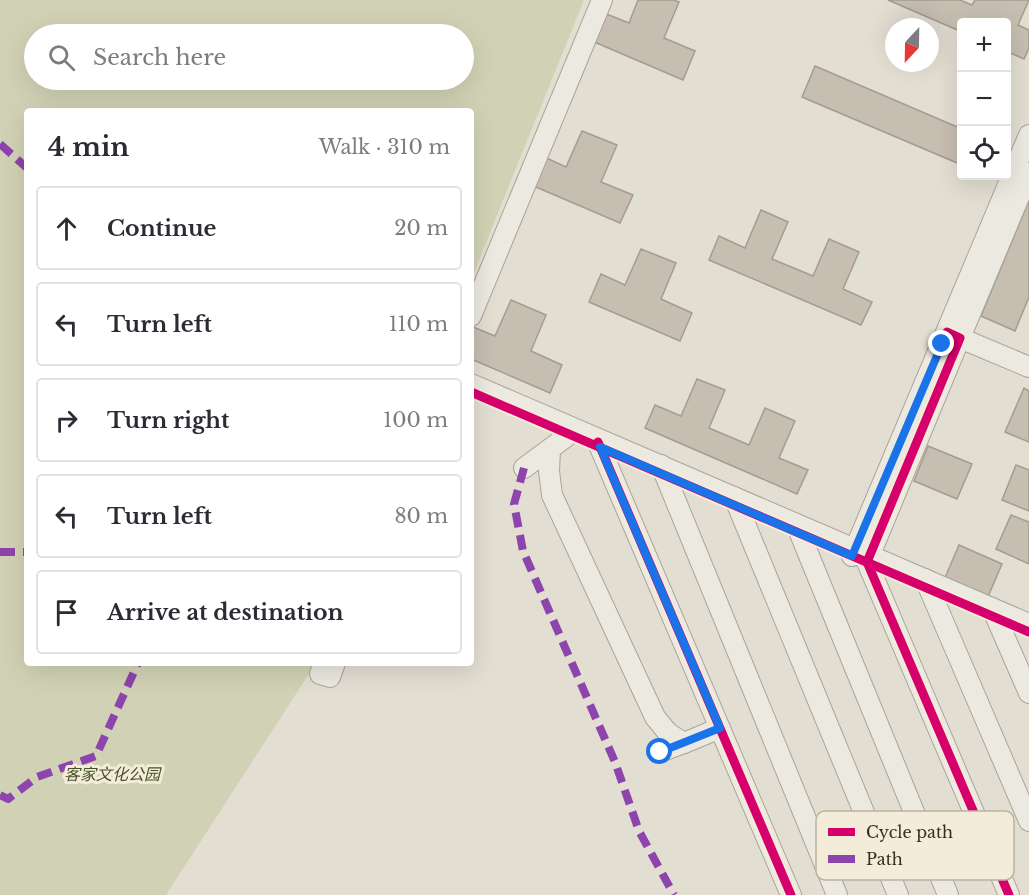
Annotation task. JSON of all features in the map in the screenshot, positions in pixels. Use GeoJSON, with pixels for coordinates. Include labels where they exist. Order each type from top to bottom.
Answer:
{"type":"FeatureCollection","features":[{"type":"Feature","properties":{"kind":"street"},"geometry":{"type":"LineString","coordinates":[[474,288],[593,0]]}},
{"type":"Feature","properties":{"kind":"street"},"geometry":{"type":"LineString","coordinates":[[474,309],[602,0]]}},
{"type":"Feature","properties":{"kind":"street"},"geometry":{"type":"LineString","coordinates":[[972,811],[861,555],[951,341],[1029,135]]}},
{"type":"Feature","properties":{"kind":"street"},"geometry":{"type":"LineString","coordinates":[[951,341],[1029,173]]}},
{"type":"Feature","properties":{"kind":"street"},"geometry":{"type":"LineString","coordinates":[[951,341],[1029,368]]}},
{"type":"Feature","properties":{"kind":"street"},"geometry":{"type":"LineString","coordinates":[[951,341],[1029,381]]}},
{"type":"Feature","properties":{"kind":"street"},"geometry":{"type":"LineString","coordinates":[[474,385],[598,442],[994,613],[1029,632]]}},
{"type":"Feature","properties":{"kind":"street"},"geometry":{"type":"LineString","coordinates":[[474,393],[570,434],[598,442]]}},
{"type":"Feature","properties":{"kind":"street"},"geometry":{"type":"LineString","coordinates":[[524,468],[570,434]]}},
{"type":"Feature","properties":{"kind":"street"},"geometry":{"type":"LineString","coordinates":[[598,442],[790,895]]}},
{"type":"Feature","properties":{"kind":"street"},"geometry":{"type":"LineString","coordinates":[[550,449],[549,471],[552,495],[655,717],[668,733],[684,743]]}},
{"type":"Feature","properties":{"kind":"street"},"geometry":{"type":"LineString","coordinates":[[663,470],[816,844]]}},
{"type":"Feature","properties":{"kind":"street"},"geometry":{"type":"LineString","coordinates":[[736,501],[863,811]]}},
{"type":"Feature","properties":{"kind":"street"},"geometry":{"type":"LineString","coordinates":[[798,528],[914,811]]}},
{"type":"Feature","properties":{"kind":"street"},"geometry":{"type":"LineString","coordinates":[[927,584],[1029,821]]}},
{"type":"Feature","properties":{"kind":"street"},"geometry":{"type":"LineString","coordinates":[[994,613],[1029,624]]}},
{"type":"Feature","properties":{"kind":"street"},"geometry":{"type":"LineString","coordinates":[[994,613],[1029,693]]}},
{"type":"Feature","properties":{"kind":"street"},"geometry":{"type":"LineString","coordinates":[[323,666],[320,674],[330,677],[334,666]]}},
{"type":"Feature","properties":{"kind":"street"},"geometry":{"type":"LineString","coordinates":[[660,752],[720,728]]}},
{"type":"Feature","properties":{"kind":"street"},"geometry":{"type":"LineString","coordinates":[[831,880],[837,895]]}},
{"type":"Feature","properties":{"kind":"street"},"geometry":{"type":"LineString","coordinates":[[892,880],[898,895]]}},
{"type":"Feature","properties":{"kind":"street"},"geometry":{"type":"LineString","coordinates":[[942,880],[948,895]]}},
{"type":"Feature","properties":{"kind":"street"},"geometry":{"type":"LineString","coordinates":[[1002,880],[1009,895]]}},
{"type":"Feature","properties":{"kind":"green space","name":"客家文化公园"},"geometry":{"type":"Polygon","coordinates":[[[0,0],[584,0],[474,273],[474,108],[24,108],[24,666],[314,666],[166,895],[0,895],[0,0]]]}},
{"type":"Feature","properties":{"kind":"building"},"geometry":{"type":"Polygon","coordinates":[[[638,0],[679,2],[664,38],[695,51],[683,80],[592,41],[604,13],[629,23],[638,0]]]}},
{"type":"Feature","properties":{"kind":"building"},"geometry":{"type":"Polygon","coordinates":[[[888,0],[960,0],[972,5],[975,0],[1029,0],[1018,25],[1029,30],[1029,48],[1024,59],[1011,53],[1011,18],[957,18],[957,30],[939,22],[939,18],[930,18],[888,0]]]}},
{"type":"Feature","properties":{"kind":"building"},"geometry":{"type":"Polygon","coordinates":[[[815,66],[957,127],[957,163],[802,97],[815,66]]]}},
{"type":"Feature","properties":{"kind":"building"},"geometry":{"type":"Polygon","coordinates":[[[582,131],[617,145],[601,182],[633,195],[620,223],[529,184],[542,156],[566,167],[582,131]]]}},
{"type":"Feature","properties":{"kind":"building"},"geometry":{"type":"Polygon","coordinates":[[[1029,200],[1029,297],[1015,331],[981,316],[1029,200]]]}},
{"type":"Feature","properties":{"kind":"building"},"geometry":{"type":"Polygon","coordinates":[[[761,210],[788,222],[772,259],[813,276],[829,239],[859,252],[843,289],[872,302],[861,325],[709,260],[719,236],[745,248],[761,210]]]}},
{"type":"Feature","properties":{"kind":"building"},"geometry":{"type":"Polygon","coordinates":[[[641,249],[676,263],[661,299],[692,313],[680,341],[589,302],[601,274],[625,285],[641,249]]]}},
{"type":"Feature","properties":{"kind":"building"},"geometry":{"type":"Polygon","coordinates":[[[511,300],[546,315],[531,351],[562,365],[550,393],[474,360],[474,327],[495,336],[511,300]]]}},
{"type":"Feature","properties":{"kind":"building"},"geometry":{"type":"Polygon","coordinates":[[[697,379],[725,390],[709,428],[749,445],[765,408],[795,421],[779,458],[808,470],[797,494],[645,428],[655,405],[681,416],[697,379]]]}},
{"type":"Feature","properties":{"kind":"building"},"geometry":{"type":"Polygon","coordinates":[[[1024,388],[1029,391],[1029,442],[1005,432],[1024,388]]]}},
{"type":"Feature","properties":{"kind":"building"},"geometry":{"type":"Polygon","coordinates":[[[928,446],[972,464],[957,499],[914,481],[928,446]]]}},
{"type":"Feature","properties":{"kind":"building"},"geometry":{"type":"Polygon","coordinates":[[[1016,465],[1029,470],[1029,511],[1002,500],[1016,465]]]}},
{"type":"Feature","properties":{"kind":"building"},"geometry":{"type":"Polygon","coordinates":[[[1011,515],[1029,522],[1029,564],[996,549],[1011,515]]]}},
{"type":"Feature","properties":{"kind":"building"},"geometry":{"type":"Polygon","coordinates":[[[959,545],[1002,564],[987,599],[944,580],[959,545]]]}},
{"type":"Feature","properties":{"kind":"marked path"},"geometry":{"type":"LineString","coordinates":[[0,144],[24,165]]}},
{"type":"Feature","properties":{"kind":"marked path"},"geometry":{"type":"LineString","coordinates":[[524,468],[514,504],[523,551],[615,762],[639,831],[674,895]]}},
{"type":"Feature","properties":{"kind":"marked path"},"geometry":{"type":"LineString","coordinates":[[0,552],[24,552]]}},
{"type":"Feature","properties":{"kind":"marked path"},"geometry":{"type":"LineString","coordinates":[[0,795],[8,799],[37,777],[96,756],[137,666]]}},
{"type":"Feature","properties":{"kind":"cycle path"},"geometry":{"type":"LineString","coordinates":[[947,332],[960,338],[867,562],[973,811]]}},
{"type":"Feature","properties":{"kind":"cycle path"},"geometry":{"type":"LineString","coordinates":[[474,393],[1029,632]]}},
{"type":"Feature","properties":{"kind":"cycle path"},"geometry":{"type":"LineString","coordinates":[[598,442],[791,895]]}},
{"type":"Feature","properties":{"kind":"cycle path"},"geometry":{"type":"LineString","coordinates":[[1003,880],[1009,895]]}},
{"type":"Feature","properties":{"kind":"route"},"geometry":{"type":"LineString","coordinates":[[660,752],[720,728],[600,447],[852,556],[942,344]]}}]}
